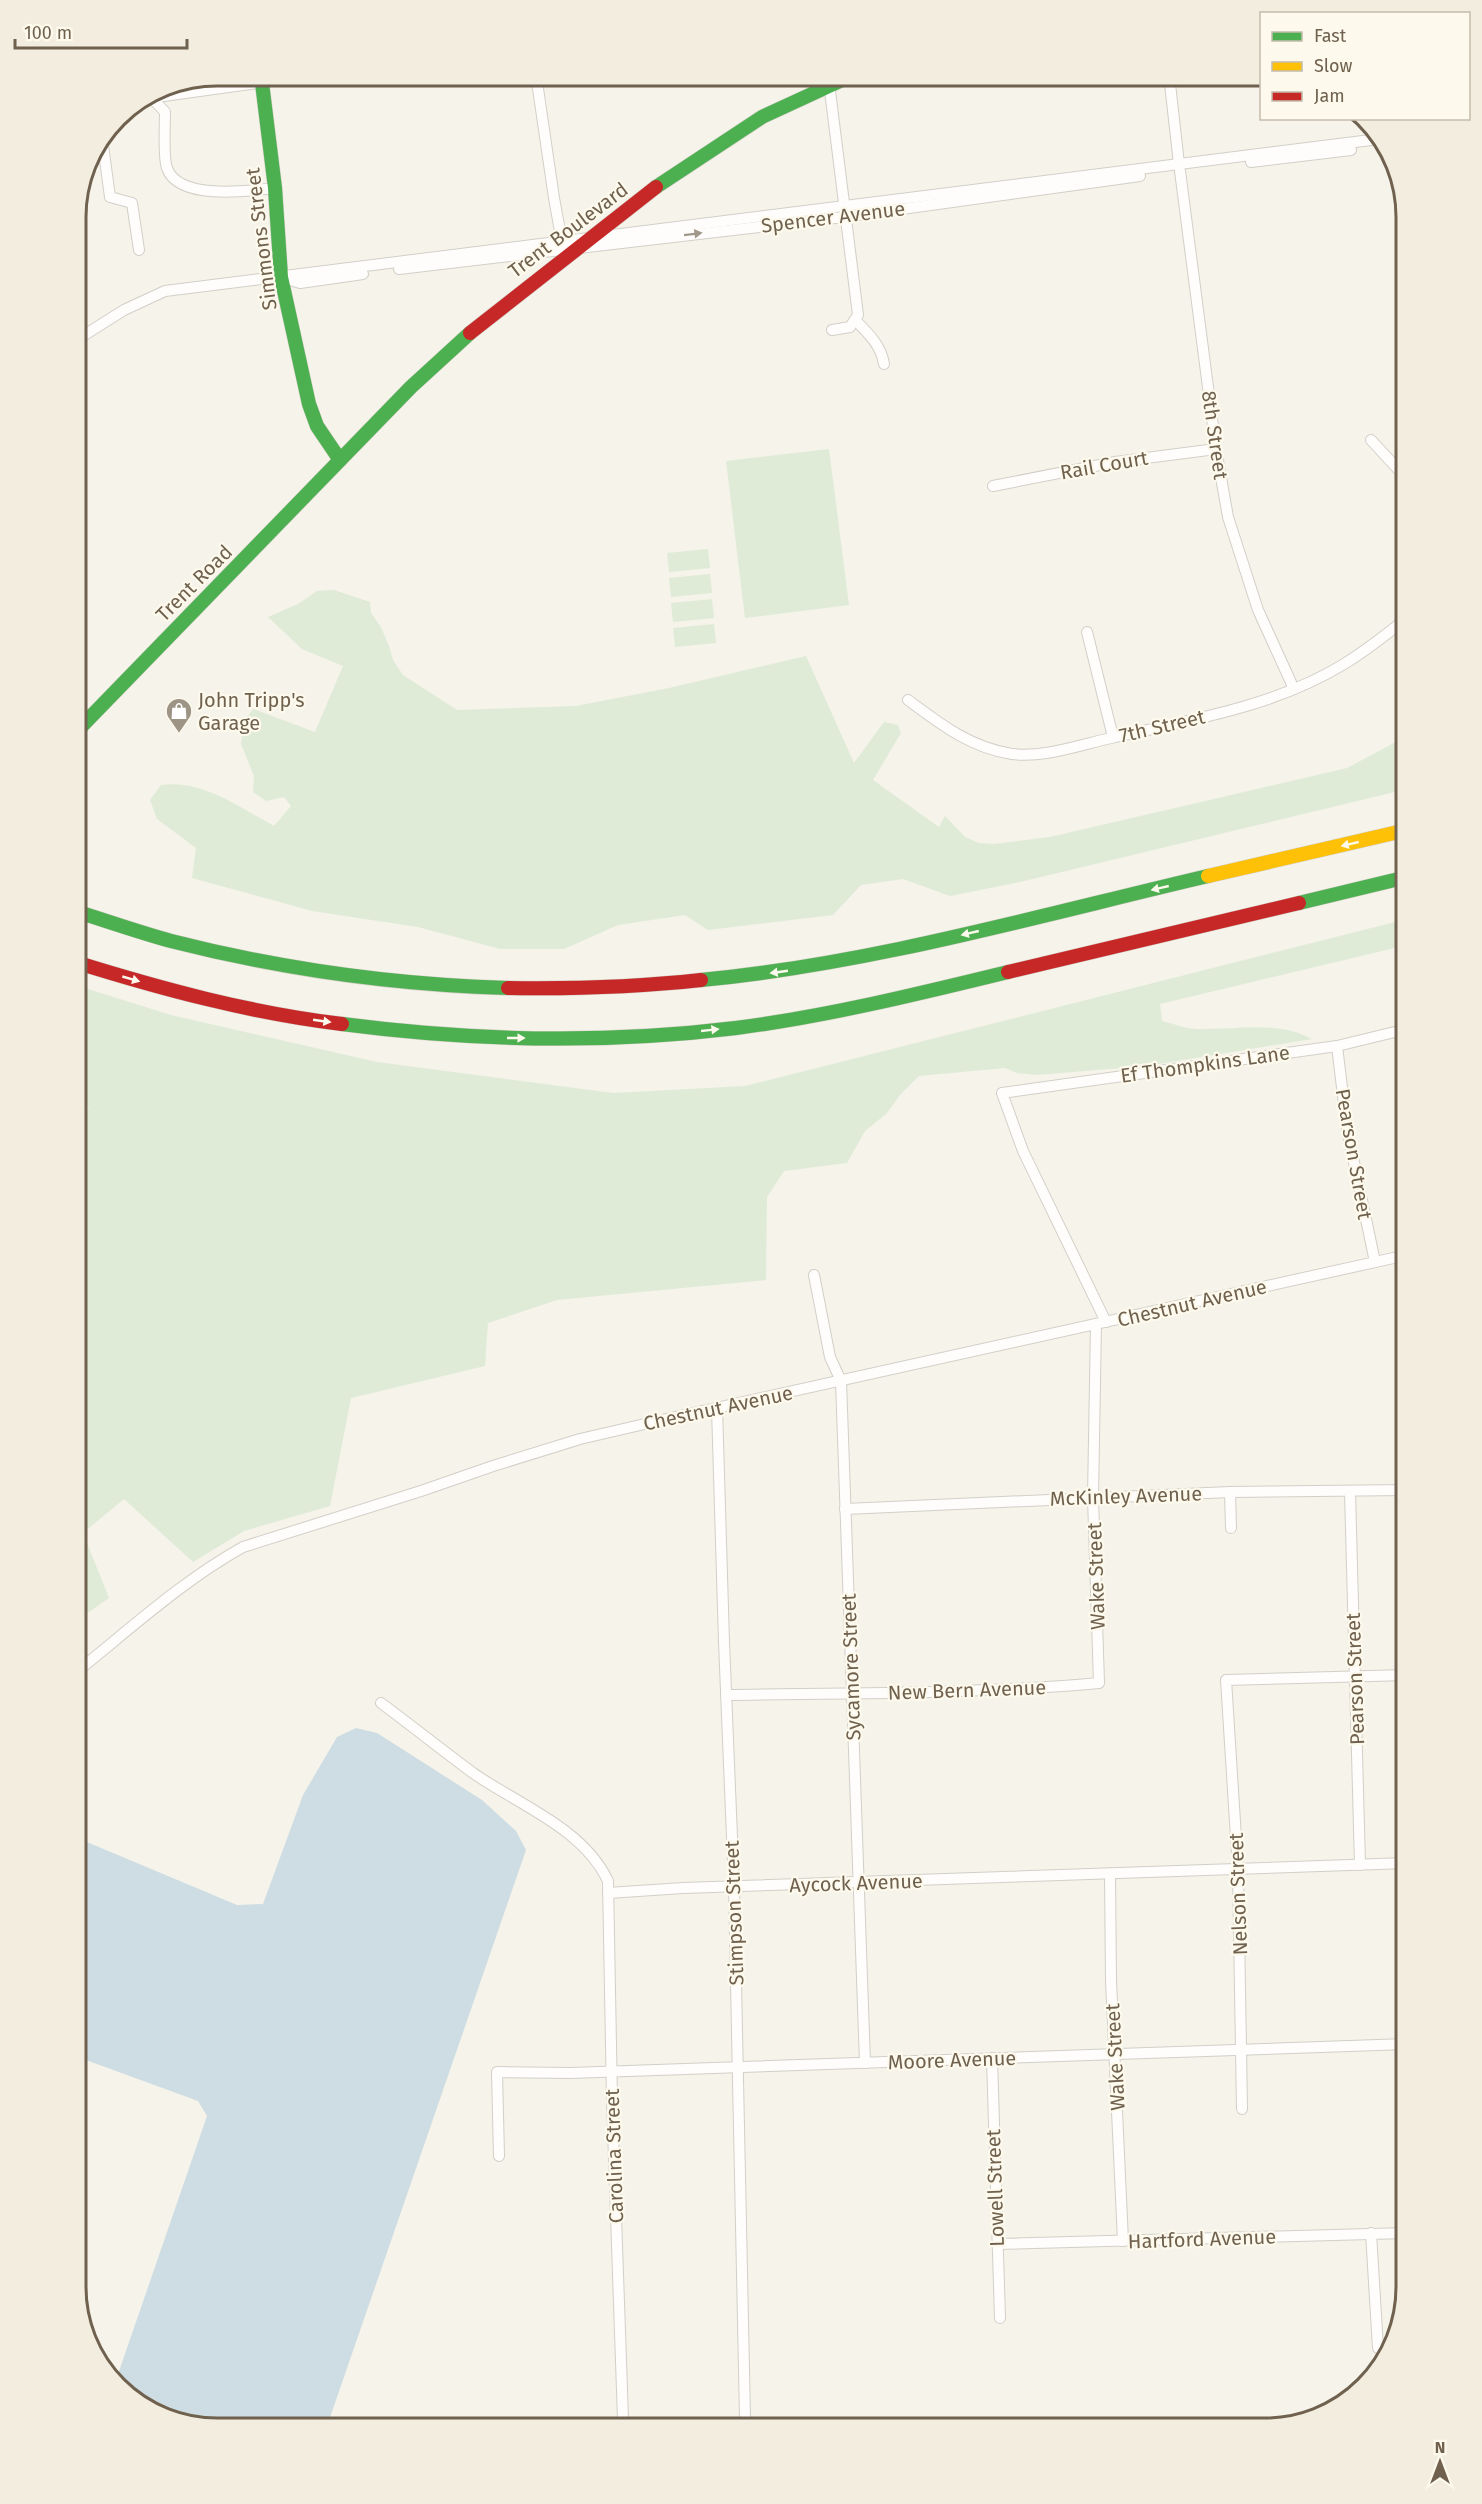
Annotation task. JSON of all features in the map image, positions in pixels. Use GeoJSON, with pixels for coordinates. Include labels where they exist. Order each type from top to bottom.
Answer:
{"type":"FeatureCollection","features":[{"type":"Feature","properties":{"kind":"main road","name":"Simmons Street"},"geometry":{"type":"LineString","coordinates":[[262,86],[275,188],[281,277],[309,404],[317,426],[339,460]]}},
{"type":"Feature","properties":{"kind":"main road","name":"Trent Boulevard"},"geometry":{"type":"LineString","coordinates":[[339,460],[455,345],[514,295],[650,191],[734,134],[818,86]]}},
{"type":"Feature","properties":{"kind":"main road","name":"Trent Road"},"geometry":{"type":"LineString","coordinates":[[86,721],[150,654],[229,577],[339,460]]}},
{"type":"Feature","properties":{"kind":"main road"},"geometry":{"type":"LineString","coordinates":[[86,914],[162,938],[220,952],[345,976],[471,988],[596,990],[658,987],[785,972],[847,960],[1396,833]]}},
{"type":"Feature","properties":{"kind":"main road"},"geometry":{"type":"LineString","coordinates":[[86,965],[149,985],[231,1004],[314,1020],[379,1029],[506,1038],[590,1038],[670,1034],[783,1021],[883,1002],[1396,880]]}},
{"type":"Feature","properties":{"kind":"street"},"geometry":{"type":"LineString","coordinates":[[165,96],[218,86]]}},
{"type":"Feature","properties":{"kind":"street"},"geometry":{"type":"LineString","coordinates":[[538,86],[562,242]]}},
{"type":"Feature","properties":{"kind":"street"},"geometry":{"type":"LineString","coordinates":[[830,86],[858,315],[850,327],[832,330]]}},
{"type":"Feature","properties":{"kind":"street","name":"8th Street"},"geometry":{"type":"LineString","coordinates":[[1170,86],[1216,449],[1228,517],[1258,610],[1294,689]]}},
{"type":"Feature","properties":{"kind":"street"},"geometry":{"type":"LineString","coordinates":[[152,103],[165,112],[167,169],[177,181],[197,190],[233,193],[275,188]]}},
{"type":"Feature","properties":{"kind":"street","name":"Spencer Avenue"},"geometry":{"type":"LineString","coordinates":[[281,277],[300,283],[1371,140]]}},
{"type":"Feature","properties":{"kind":"street","name":"Spencer Avenue"},"geometry":{"type":"LineString","coordinates":[[1180,167],[1375,146]]}},
{"type":"Feature","properties":{"kind":"street"},"geometry":{"type":"LineString","coordinates":[[104,150],[110,197],[132,203],[138,250]]}},
{"type":"Feature","properties":{"kind":"street","name":"Spencer Avenue"},"geometry":{"type":"LineString","coordinates":[[86,334],[124,310],[165,291],[590,237],[844,211]]}},
{"type":"Feature","properties":{"kind":"street"},"geometry":{"type":"LineString","coordinates":[[855,320],[873,338],[882,354],[884,364]]}},
{"type":"Feature","properties":{"kind":"street"},"geometry":{"type":"LineString","coordinates":[[1371,440],[1396,467]]}},
{"type":"Feature","properties":{"kind":"street","name":"Rail Court"},"geometry":{"type":"LineString","coordinates":[[993,486],[1115,462],[1216,449]]}},
{"type":"Feature","properties":{"kind":"street","name":"7th Street"},"geometry":{"type":"LineString","coordinates":[[908,700],[957,735],[983,748],[1014,754],[1047,752],[1154,730],[1230,711],[1294,689],[1343,664],[1396,627]]}},
{"type":"Feature","properties":{"kind":"street"},"geometry":{"type":"LineString","coordinates":[[1087,632],[1113,737]]}},
{"type":"Feature","properties":{"kind":"street","name":"Ef Thompkins Lane"},"geometry":{"type":"LineString","coordinates":[[1002,1093],[1337,1046],[1396,1032]]}},
{"type":"Feature","properties":{"kind":"street","name":"Pearson Street"},"geometry":{"type":"LineString","coordinates":[[1337,1046],[1347,1129],[1375,1262]]}},
{"type":"Feature","properties":{"kind":"street","name":"Wake Street"},"geometry":{"type":"LineString","coordinates":[[1002,1093],[1023,1151],[1101,1323],[1093,1497],[1099,1683]]}},
{"type":"Feature","properties":{"kind":"street","name":"Chestnut Avenue"},"geometry":{"type":"LineString","coordinates":[[86,1664],[188,1582],[219,1560],[255,1542],[580,1439],[1396,1257]]}},
{"type":"Feature","properties":{"kind":"street","name":"Sycamore Street"},"geometry":{"type":"LineString","coordinates":[[814,1275],[830,1357],[841,1381],[866,2063]]}},
{"type":"Feature","properties":{"kind":"street","name":"Stimpson Street"},"geometry":{"type":"LineString","coordinates":[[717,1408],[734,1886],[745,2418]]}},
{"type":"Feature","properties":{"kind":"street","name":"McKinley Avenue"},"geometry":{"type":"LineString","coordinates":[[845,1509],[1230,1492],[1396,1490]]}},
{"type":"Feature","properties":{"kind":"street"},"geometry":{"type":"LineString","coordinates":[[1230,1492],[1231,1528]]}},
{"type":"Feature","properties":{"kind":"street","name":"Pearson Street"},"geometry":{"type":"LineString","coordinates":[[1350,1492],[1360,1865]]}},
{"type":"Feature","properties":{"kind":"street"},"geometry":{"type":"LineString","coordinates":[[1354,1677],[1396,1675]]}},
{"type":"Feature","properties":{"kind":"street","name":"Nelson Street"},"geometry":{"type":"LineString","coordinates":[[1242,2109],[1239,2050],[1238,1869],[1226,1680],[1354,1677]]}},
{"type":"Feature","properties":{"kind":"street","name":"New Bern Avenue"},"geometry":{"type":"LineString","coordinates":[[726,1695],[852,1695],[1050,1688],[1099,1683]]}},
{"type":"Feature","properties":{"kind":"street"},"geometry":{"type":"LineString","coordinates":[[381,1704],[474,1773],[569,1833],[586,1847],[599,1863],[608,1881],[608,1893]]}},
{"type":"Feature","properties":{"kind":"street","name":"Aycock Avenue"},"geometry":{"type":"LineString","coordinates":[[608,1893],[734,1886],[1396,1863]]}},
{"type":"Feature","properties":{"kind":"street","name":"Wake Street"},"geometry":{"type":"LineString","coordinates":[[1110,1874],[1111,1982],[1123,2241]]}},
{"type":"Feature","properties":{"kind":"street","name":"Carolina Street"},"geometry":{"type":"LineString","coordinates":[[608,1893],[611,2070],[623,2418]]}},
{"type":"Feature","properties":{"kind":"street","name":"Moore Avenue"},"geometry":{"type":"LineString","coordinates":[[499,2156],[497,2072],[570,2073],[1396,2044]]}},
{"type":"Feature","properties":{"kind":"street","name":"Lowell Street"},"geometry":{"type":"LineString","coordinates":[[992,2058],[1000,2318]]}},
{"type":"Feature","properties":{"kind":"street","name":"Hartford Avenue"},"geometry":{"type":"LineString","coordinates":[[997,2244],[1396,2233]]}},
{"type":"Feature","properties":{"kind":"street"},"geometry":{"type":"LineString","coordinates":[[1371,2234],[1378,2348]]}},
{"type":"Feature","properties":{"kind":"green space"},"geometry":{"type":"Polygon","coordinates":[[[829,449],[849,605],[745,618],[726,461],[829,449]]]}},
{"type":"Feature","properties":{"kind":"green space"},"geometry":{"type":"Polygon","coordinates":[[[708,549],[710,568],[669,572],[667,553],[708,549]]]}},
{"type":"Feature","properties":{"kind":"green space"},"geometry":{"type":"Polygon","coordinates":[[[710,574],[712,593],[671,597],[669,578],[710,574]]]}},
{"type":"Feature","properties":{"kind":"green space"},"geometry":{"type":"Polygon","coordinates":[[[334,590],[370,602],[371,613],[381,627],[393,660],[403,675],[457,710],[576,706],[669,688],[806,656],[854,763],[884,722],[898,725],[901,733],[873,780],[939,827],[945,816],[965,837],[979,843],[995,844],[1050,837],[1347,768],[1396,742],[1396,792],[1020,882],[950,896],[903,879],[861,885],[833,915],[708,930],[685,915],[618,925],[564,949],[500,949],[418,927],[312,911],[192,878],[196,848],[157,819],[150,800],[161,785],[176,784],[206,790],[274,826],[291,806],[284,797],[266,801],[253,792],[254,776],[241,744],[245,720],[253,709],[315,732],[343,666],[302,649],[268,617],[298,604],[317,591],[334,590]]]}},
{"type":"Feature","properties":{"kind":"green space"},"geometry":{"type":"Polygon","coordinates":[[[712,599],[714,618],[673,622],[671,603],[712,599]]]}},
{"type":"Feature","properties":{"kind":"green space"},"geometry":{"type":"Polygon","coordinates":[[[714,624],[716,643],[675,647],[673,628],[714,624]]]}},
{"type":"Feature","properties":{"kind":"green space"},"geometry":{"type":"Polygon","coordinates":[[[1396,922],[1396,948],[1160,1004],[1162,1021],[1184,1027],[1198,1029],[1271,1028],[1299,1033],[1312,1039],[1146,1066],[1037,1075],[1017,1073],[1005,1068],[919,1076],[900,1095],[887,1113],[865,1131],[847,1163],[784,1171],[767,1197],[766,1280],[557,1300],[488,1323],[485,1366],[351,1398],[330,1506],[244,1531],[193,1562],[124,1499],[86,1531],[86,1111],[89,1108],[86,1106],[86,988],[171,1015],[377,1062],[613,1093],[745,1086],[1396,922]]]}},
{"type":"Feature","properties":{"kind":"green space"},"geometry":{"type":"Polygon","coordinates":[[[86,1540],[109,1598],[86,1614],[86,1540]]]}},
{"type":"Feature","properties":{"kind":"shaded area"},"geometry":{"type":"Polygon","coordinates":[[[356,1728],[377,1733],[482,1800],[516,1831],[526,1850],[330,2418],[191,2416],[159,2405],[130,2386],[118,2374],[207,2116],[198,2101],[86,2060],[86,1842],[237,1905],[263,1904],[303,1795],[337,1737],[356,1728]]]}},
{"type":"Feature","properties":{"kind":"traffic: fast"},"geometry":{"type":"LineString","coordinates":[[262,86],[275,188],[281,277],[309,404],[317,426],[340,460]]}},
{"type":"Feature","properties":{"kind":"traffic: fast"},"geometry":{"type":"LineString","coordinates":[[656,187],[762,117],[829,86]]}},
{"type":"Feature","properties":{"kind":"traffic: fast"},"geometry":{"type":"LineString","coordinates":[[86,722],[411,387],[470,333]]}},
{"type":"Feature","properties":{"kind":"traffic: fast"},"geometry":{"type":"LineString","coordinates":[[701,980],[765,973],[956,937],[1208,876]]}},
{"type":"Feature","properties":{"kind":"traffic: fast"},"geometry":{"type":"LineString","coordinates":[[1299,903],[1396,880]]}},
{"type":"Feature","properties":{"kind":"traffic: fast"},"geometry":{"type":"LineString","coordinates":[[86,914],[171,941],[254,960],[380,979],[508,988]]}},
{"type":"Feature","properties":{"kind":"traffic: fast"},"geometry":{"type":"LineString","coordinates":[[342,1024],[490,1037],[638,1037],[736,1028],[839,1011],[1008,972]]}},
{"type":"Feature","properties":{"kind":"traffic: slow"},"geometry":{"type":"LineString","coordinates":[[1208,876],[1396,833]]}},
{"type":"Feature","properties":{"kind":"traffic: jam"},"geometry":{"type":"LineString","coordinates":[[470,333],[656,187]]}},
{"type":"Feature","properties":{"kind":"traffic: jam"},"geometry":{"type":"LineString","coordinates":[[1008,972],[1299,903]]}},
{"type":"Feature","properties":{"kind":"traffic: jam"},"geometry":{"type":"LineString","coordinates":[[86,965],[140,982],[240,1007],[342,1024]]}},
{"type":"Feature","properties":{"kind":"traffic: jam"},"geometry":{"type":"LineString","coordinates":[[508,988],[605,987],[701,980]]}},
{"type":"Feature","properties":{"kind":"place","name":"John Tripp's Garage"},"geometry":{"type":"Point","coordinates":[179,734]}}]}
